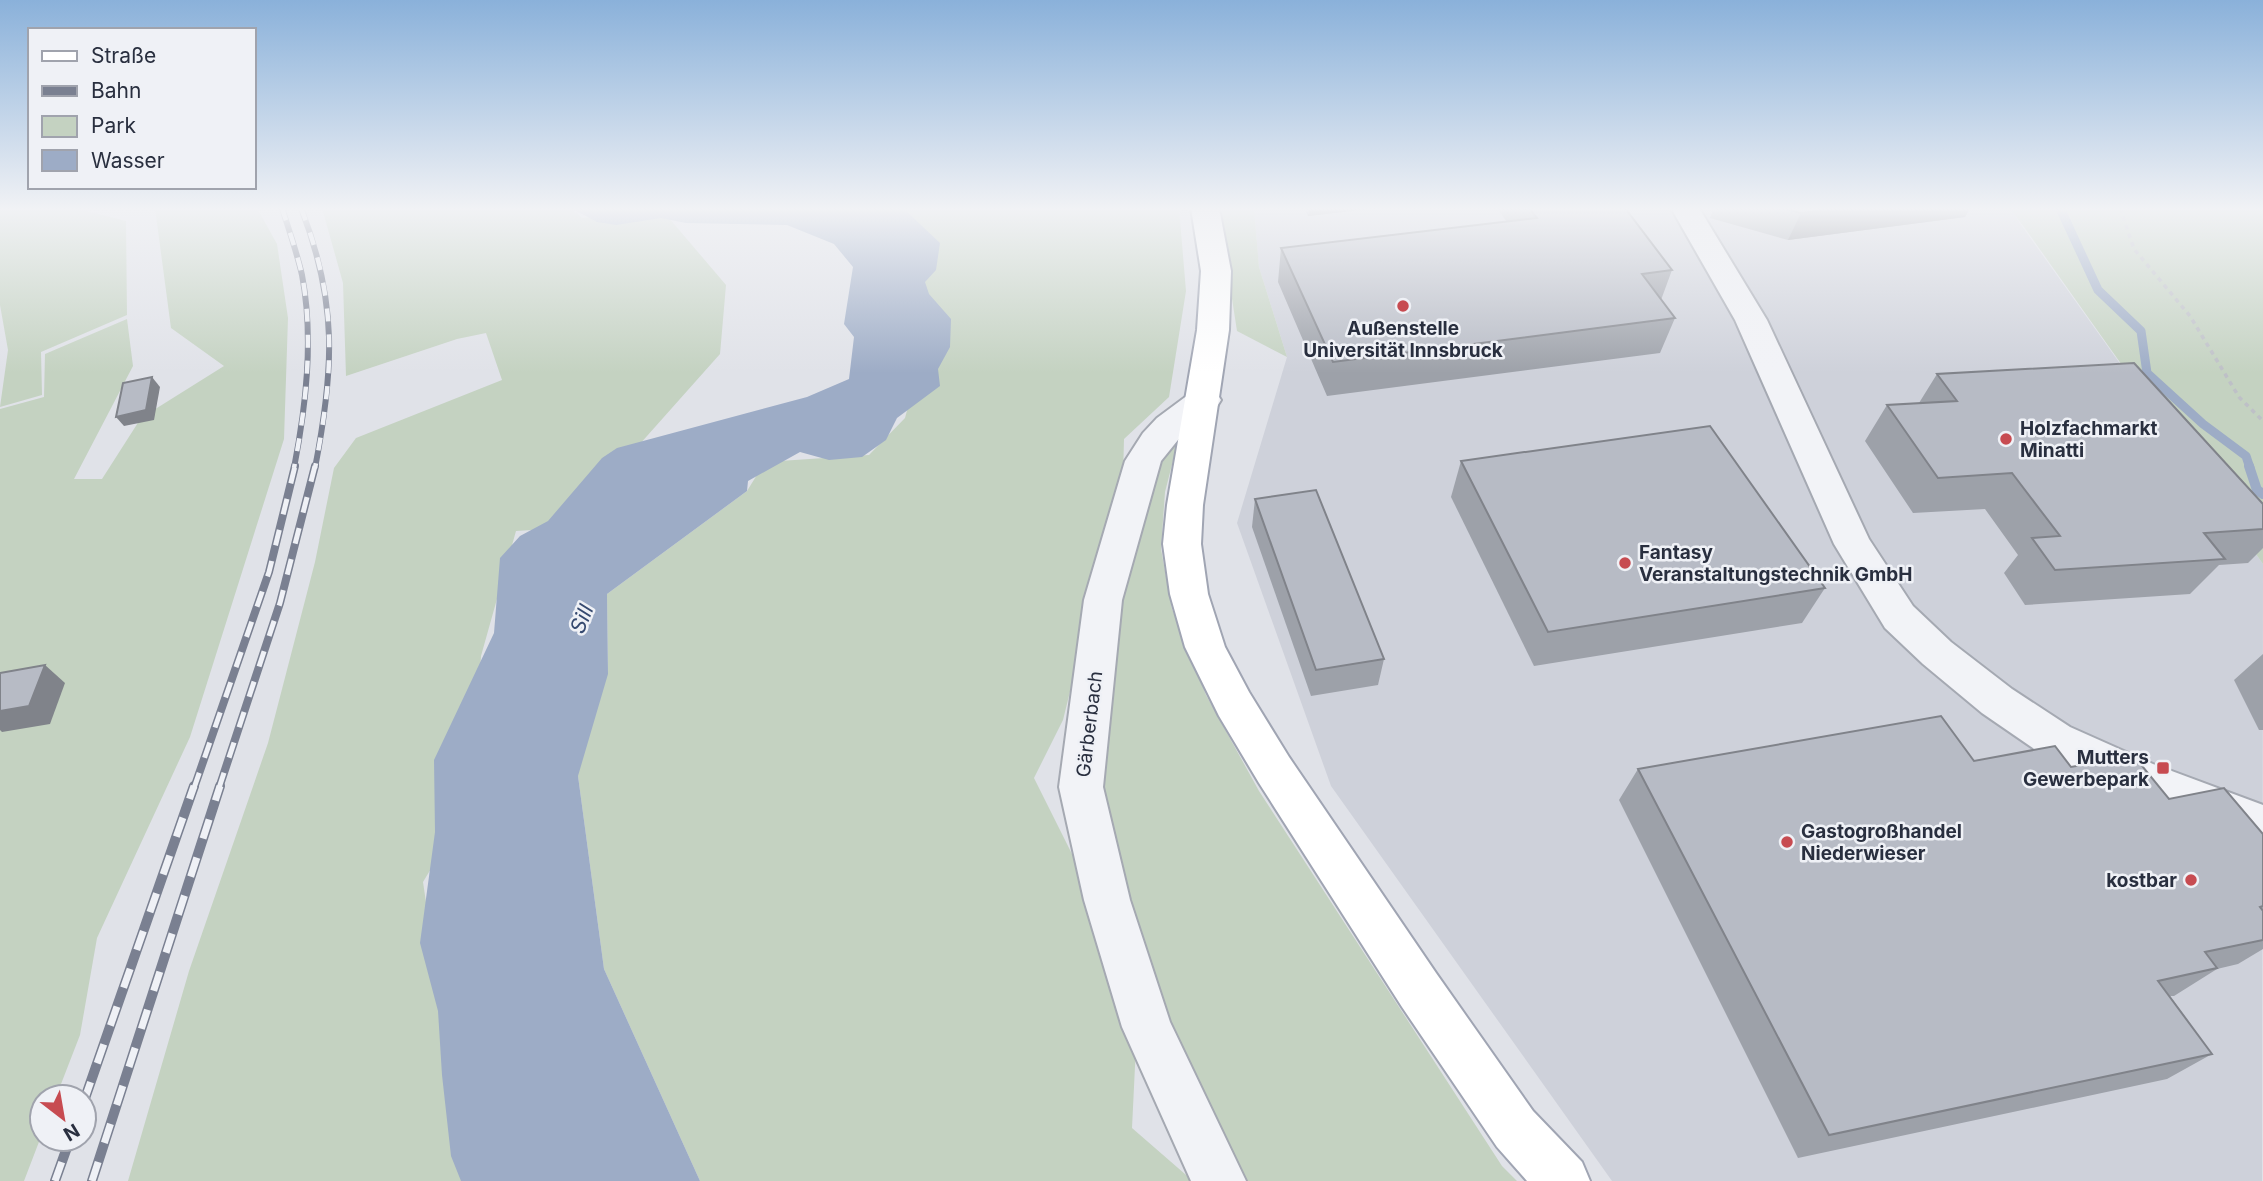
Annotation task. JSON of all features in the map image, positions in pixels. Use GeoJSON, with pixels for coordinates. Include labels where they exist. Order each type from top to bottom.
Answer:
{"type":"FeatureCollection","features":[{"type":"Feature","properties":{"kind":"main road"},"geometry":{"type":"LineString","coordinates":[[1215,263],[1213,330],[1204,400],[1185,505],[1182,544],[1189,594],[1205,647],[1234,705],[1274,770],[1419,990],[1515,1129],[1563,1181]]}},
{"type":"Feature","properties":{"kind":"street"},"geometry":{"type":"LineString","coordinates":[[1719,263],[1751,320],[1853,544],[1899,617],[1975,684],[2055,740],[2138,777],[2263,824]]}},
{"type":"Feature","properties":{"kind":"street","name":"Gärberbach"},"geometry":{"type":"LineString","coordinates":[[1204,400],[1154,440],[1143,461],[1103,600],[1081,787],[1107,900],[1147,1027],[1186,1116],[1219,1181]]}},
{"type":"Feature","properties":{"kind":"path"},"geometry":{"type":"LineString","coordinates":[[2146,263],[2190,316],[2239,397],[2263,421]]}},
{"type":"Feature","properties":{"kind":"shaded area"},"geometry":{"type":"Polygon","coordinates":[[[1259,263],[2048,263],[2263,564],[2262,1181],[1612,1181],[1331,786],[1237,523],[1287,357],[1259,263]]]}},
{"type":"Feature","properties":{"kind":"green space"},"geometry":{"type":"Polygon","coordinates":[[[0,263],[126,263],[127,315],[41,352],[42,395],[0,407],[8,350],[0,305],[0,263]]]}},
{"type":"Feature","properties":{"kind":"green space"},"geometry":{"type":"Polygon","coordinates":[[[162,263],[280,263],[288,318],[284,439],[190,737],[97,938],[80,1035],[61,1083],[28,1083],[28,1153],[35,1153],[24,1181],[0,1181],[0,409],[44,397],[45,354],[127,319],[133,366],[74,479],[102,479],[141,418],[224,366],[171,328],[162,263]]]}},
{"type":"Feature","properties":{"kind":"green space"},"geometry":{"type":"Polygon","coordinates":[[[337,263],[707,263],[726,285],[720,354],[639,445],[548,529],[516,531],[481,656],[473,799],[423,882],[463,1152],[471,1181],[128,1181],[189,971],[268,743],[315,562],[334,468],[356,438],[502,380],[486,333],[457,339],[346,376],[343,283],[337,263]]]}},
{"type":"Feature","properties":{"kind":"green space"},"geometry":{"type":"Polygon","coordinates":[[[916,263],[1184,263],[1186,291],[1169,397],[1124,439],[1123,477],[1063,720],[1034,778],[1073,856],[1137,1025],[1132,1128],[1193,1181],[700,1181],[604,969],[578,776],[583,685],[608,673],[607,594],[747,491],[765,462],[869,455],[905,418],[930,325],[916,263]]]}},
{"type":"Feature","properties":{"kind":"green space"},"geometry":{"type":"Polygon","coordinates":[[[1227,263],[1259,263],[1287,357],[1237,331],[1227,263]]]}},
{"type":"Feature","properties":{"kind":"green space"},"geometry":{"type":"Polygon","coordinates":[[[2050,263],[2263,263],[2263,564],[2050,263]]]}},
{"type":"Feature","properties":{"kind":"green space"},"geometry":{"type":"Polygon","coordinates":[[[1177,445],[1165,492],[1161,549],[1172,609],[1206,695],[1259,791],[1502,1166],[1517,1181],[1233,1181],[1188,1098],[1096,820],[1104,650],[1162,449],[1177,445]]]}},
{"type":"Feature","properties":{"kind":"water","name":"Sill"},"geometry":{"type":"Polygon","coordinates":[[[850,263],[937,263],[936,270],[925,282],[929,294],[951,319],[950,347],[938,369],[940,386],[897,418],[886,440],[862,457],[829,460],[800,452],[748,481],[747,491],[607,594],[608,674],[578,776],[604,969],[700,1181],[461,1181],[451,1156],[438,1011],[420,943],[435,832],[434,760],[494,633],[500,558],[520,536],[548,521],[602,458],[617,448],[807,397],[849,379],[854,337],[844,324],[853,267],[850,263]]]}},
{"type":"Feature","properties":{"kind":"building"},"geometry":{"type":"Polygon","coordinates":[[[1288,263],[1667,263],[1672,270],[1642,274],[1675,318],[1333,362],[1288,263]]]}},
{"type":"Feature","properties":{"kind":"building"},"geometry":{"type":"Polygon","coordinates":[[[2134,363],[2263,504],[2263,529],[2204,533],[2225,559],[2055,570],[2032,538],[2060,536],[2012,473],[1938,478],[1887,405],[1957,401],[1937,374],[2134,363]]]}},
{"type":"Feature","properties":{"kind":"building"},"geometry":{"type":"Polygon","coordinates":[[[152,377],[146,410],[116,417],[123,383],[152,377]]]}},
{"type":"Feature","properties":{"kind":"building"},"geometry":{"type":"Polygon","coordinates":[[[1710,426],[1825,588],[1548,632],[1461,461],[1710,426]]]}},
{"type":"Feature","properties":{"kind":"building"},"geometry":{"type":"Polygon","coordinates":[[[1316,490],[1384,659],[1316,670],[1255,499],[1316,490]]]}},
{"type":"Feature","properties":{"kind":"building"},"geometry":{"type":"Polygon","coordinates":[[[45,665],[29,706],[0,711],[0,673],[45,665]]]}},
{"type":"Feature","properties":{"kind":"building"},"geometry":{"type":"Polygon","coordinates":[[[1941,716],[1974,761],[2055,746],[2071,767],[2134,756],[2169,799],[2224,788],[2263,834],[2263,906],[2260,907],[2263,911],[2263,940],[2205,952],[2217,968],[2158,981],[2212,1054],[1829,1135],[1638,769],[1941,716]]]}},
{"type":"Feature","properties":{"kind":"waterway"},"geometry":{"type":"LineString","coordinates":[[2086,263],[2098,290],[2141,331],[2147,373],[2203,424],[2246,456],[2250,468]]}},
{"type":"Feature","properties":{"kind":"waterway"},"geometry":{"type":"LineString","coordinates":[[2249,466],[2257,490],[2263,494]]}},
{"type":"Feature","properties":{"kind":"railway"},"geometry":{"type":"LineString","coordinates":[[294,468],[305,396],[308,347],[306,299],[299,263]]}},
{"type":"Feature","properties":{"kind":"railway"},"geometry":{"type":"LineString","coordinates":[[315,468],[329,368],[327,306],[318,263]]}},
{"type":"Feature","properties":{"kind":"railway"},"geometry":{"type":"LineString","coordinates":[[194,788],[269,572],[295,466]]}},
{"type":"Feature","properties":{"kind":"railway"},"geometry":{"type":"LineString","coordinates":[[219,788],[280,603],[315,466]]}},
{"type":"Feature","properties":{"kind":"railway"},"geometry":{"type":"LineString","coordinates":[[90,1083],[194,786]]}},
{"type":"Feature","properties":{"kind":"railway"},"geometry":{"type":"LineString","coordinates":[[92,1181],[220,786]]}},
{"type":"Feature","properties":{"kind":"railway"},"geometry":{"type":"LineString","coordinates":[[55,1181],[65,1153]]}},
{"type":"Feature","properties":{"kind":"place","name":"Außenstelle Universität Innsbruck"},"geometry":{"type":"Point","coordinates":[1403,306]}},
{"type":"Feature","properties":{"kind":"place","name":"Holzfachmarkt Minatti"},"geometry":{"type":"Point","coordinates":[2006,439]}},
{"type":"Feature","properties":{"kind":"place","name":"Fantasy Veranstaltungstechnik GmbH"},"geometry":{"type":"Point","coordinates":[1625,563]}},
{"type":"Feature","properties":{"kind":"place","name":"Mutters Gewerbepark"},"geometry":{"type":"Point","coordinates":[2163,768]}},
{"type":"Feature","properties":{"kind":"place","name":"Gastogroßhandel Niederwieser"},"geometry":{"type":"Point","coordinates":[1787,842]}},
{"type":"Feature","properties":{"kind":"place","name":"kostbar"},"geometry":{"type":"Point","coordinates":[2191,880]}}]}
